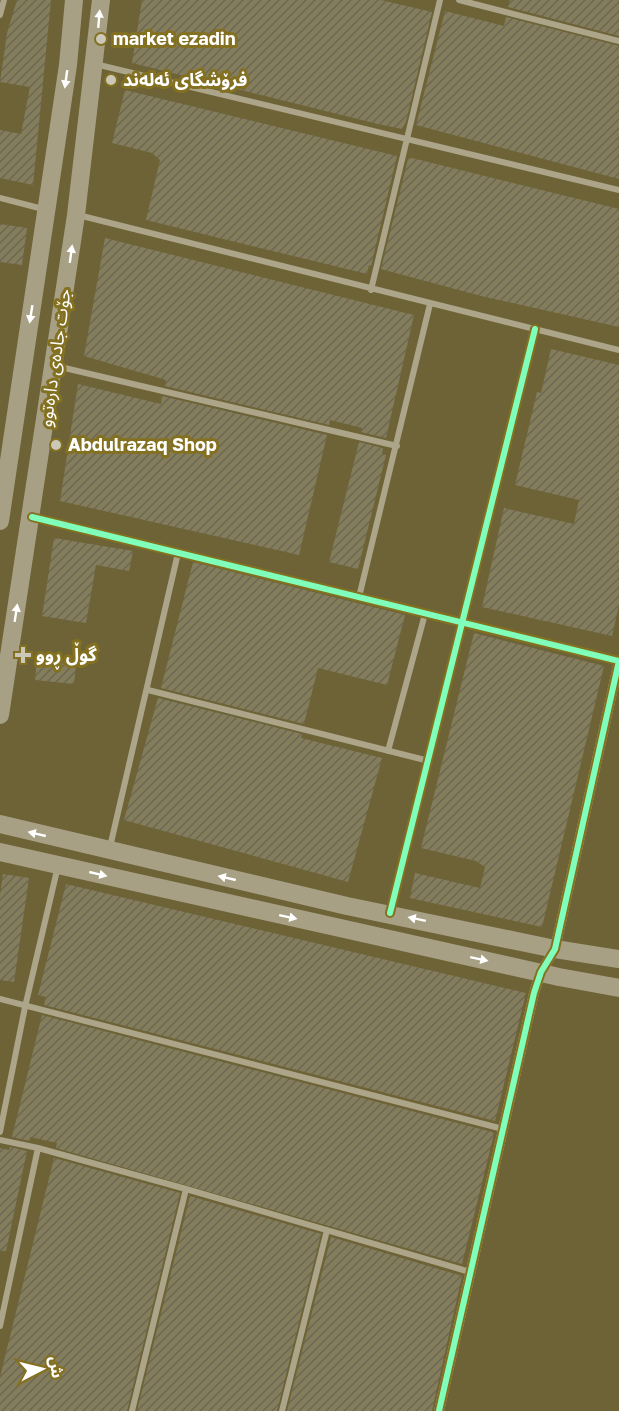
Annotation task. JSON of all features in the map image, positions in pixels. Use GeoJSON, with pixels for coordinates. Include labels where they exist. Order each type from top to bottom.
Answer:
{"type":"FeatureCollection","features":[{"type":"Feature","properties":{"kind":"main road","name":"جۆت جادەی دارەتوو"},"geometry":{"type":"LineString","coordinates":[[0,517],[68,65],[74,0]]}},
{"type":"Feature","properties":{"kind":"main road","name":"جۆت جادەی دارەتوو"},"geometry":{"type":"LineString","coordinates":[[0,715],[32,517],[76,214],[101,0]]}},
{"type":"Feature","properties":{"kind":"main road"},"geometry":{"type":"LineString","coordinates":[[0,824],[555,949],[619,959]]}},
{"type":"Feature","properties":{"kind":"main road"},"geometry":{"type":"LineString","coordinates":[[0,852],[619,988]]}},
{"type":"Feature","properties":{"kind":"street"},"geometry":{"type":"LineString","coordinates":[[0,15],[4,0]]}},
{"type":"Feature","properties":{"kind":"street"},"geometry":{"type":"LineString","coordinates":[[371,290],[440,0]]}},
{"type":"Feature","properties":{"kind":"street"},"geometry":{"type":"LineString","coordinates":[[459,0],[619,41]]}},
{"type":"Feature","properties":{"kind":"street"},"geometry":{"type":"LineString","coordinates":[[95,64],[619,190]]}},
{"type":"Feature","properties":{"kind":"street"},"geometry":{"type":"LineString","coordinates":[[0,198],[47,210]]}},
{"type":"Feature","properties":{"kind":"street"},"geometry":{"type":"LineString","coordinates":[[76,214],[371,290],[619,350]]}},
{"type":"Feature","properties":{"kind":"street"},"geometry":{"type":"LineString","coordinates":[[359,597],[430,304]]}},
{"type":"Feature","properties":{"kind":"street"},"geometry":{"type":"LineString","coordinates":[[390,913],[429,761],[460,622],[535,329]]}},
{"type":"Feature","properties":{"kind":"street"},"geometry":{"type":"LineString","coordinates":[[54,366],[397,446]]}},
{"type":"Feature","properties":{"kind":"street"},"geometry":{"type":"LineString","coordinates":[[32,517],[619,661],[555,949],[541,972],[439,1411]]}},
{"type":"Feature","properties":{"kind":"street"},"geometry":{"type":"LineString","coordinates":[[109,850],[178,553]]}},
{"type":"Feature","properties":{"kind":"street"},"geometry":{"type":"LineString","coordinates":[[388,751],[425,614]]}},
{"type":"Feature","properties":{"kind":"street"},"geometry":{"type":"LineString","coordinates":[[147,690],[429,761]]}},
{"type":"Feature","properties":{"kind":"street"},"geometry":{"type":"LineString","coordinates":[[0,1132],[25,1007],[58,865]]}},
{"type":"Feature","properties":{"kind":"street"},"geometry":{"type":"LineString","coordinates":[[0,999],[503,1129]]}},
{"type":"Feature","properties":{"kind":"street"},"geometry":{"type":"LineString","coordinates":[[0,1140],[38,1148],[186,1189],[470,1272]]}},
{"type":"Feature","properties":{"kind":"street"},"geometry":{"type":"LineString","coordinates":[[0,1326],[38,1148]]}},
{"type":"Feature","properties":{"kind":"street"},"geometry":{"type":"LineString","coordinates":[[132,1411],[186,1189]]}},
{"type":"Feature","properties":{"kind":"street"},"geometry":{"type":"LineString","coordinates":[[282,1411],[327,1230]]}},
{"type":"Feature","properties":{"kind":"building"},"geometry":{"type":"Polygon","coordinates":[[[17,0],[51,0],[33,185],[0,178],[0,130],[21,134],[30,87],[0,82],[7,33],[17,0]]]}},
{"type":"Feature","properties":{"kind":"building"},"geometry":{"type":"Polygon","coordinates":[[[142,0],[381,0],[432,12],[406,122],[402,129],[378,124],[132,63],[142,0]]]}},
{"type":"Feature","properties":{"kind":"building"},"geometry":{"type":"Polygon","coordinates":[[[510,0],[619,0],[619,36],[508,7],[510,0]]]}},
{"type":"Feature","properties":{"kind":"building"},"geometry":{"type":"Polygon","coordinates":[[[445,11],[504,26],[506,17],[619,46],[619,179],[416,125],[445,11]]]}},
{"type":"Feature","properties":{"kind":"building"},"geometry":{"type":"Polygon","coordinates":[[[125,90],[397,156],[371,266],[369,265],[367,274],[146,220],[160,160],[152,153],[112,143],[125,90]]]}},
{"type":"Feature","properties":{"kind":"building"},"geometry":{"type":"Polygon","coordinates":[[[412,158],[619,209],[619,327],[481,296],[381,269],[408,159],[412,158]]]}},
{"type":"Feature","properties":{"kind":"building"},"geometry":{"type":"Polygon","coordinates":[[[0,224],[27,228],[22,265],[0,262],[0,224]]]}},
{"type":"Feature","properties":{"kind":"building"},"geometry":{"type":"Polygon","coordinates":[[[105,238],[414,315],[386,438],[361,432],[362,428],[330,420],[329,425],[165,386],[166,380],[84,356],[105,238]]]}},
{"type":"Feature","properties":{"kind":"building"},"geometry":{"type":"Polygon","coordinates":[[[551,349],[619,365],[619,605],[612,636],[482,607],[504,508],[574,524],[579,500],[515,485],[537,392],[541,393],[551,349]]]}},
{"type":"Feature","properties":{"kind":"building"},"geometry":{"type":"Polygon","coordinates":[[[78,384],[161,404],[162,396],[327,435],[299,555],[60,501],[78,384]]]}},
{"type":"Feature","properties":{"kind":"building"},"geometry":{"type":"Polygon","coordinates":[[[359,442],[383,448],[382,454],[386,455],[358,569],[329,562],[359,442]]]}},
{"type":"Feature","properties":{"kind":"building"},"geometry":{"type":"Polygon","coordinates":[[[54,538],[133,551],[129,571],[96,565],[86,623],[42,616],[54,538]]]}},
{"type":"Feature","properties":{"kind":"building"},"geometry":{"type":"Polygon","coordinates":[[[193,562],[405,615],[387,685],[318,668],[304,724],[161,688],[193,562]]]}},
{"type":"Feature","properties":{"kind":"building"},"geometry":{"type":"Polygon","coordinates":[[[474,633],[604,666],[542,927],[410,898],[415,873],[480,888],[485,867],[476,861],[421,848],[474,633]]]}},
{"type":"Feature","properties":{"kind":"building"},"geometry":{"type":"Polygon","coordinates":[[[37,660],[76,665],[74,684],[35,680],[37,660]]]}},
{"type":"Feature","properties":{"kind":"building"},"geometry":{"type":"Polygon","coordinates":[[[158,698],[302,734],[301,738],[382,758],[348,882],[124,820],[158,698]]]}},
{"type":"Feature","properties":{"kind":"building"},"geometry":{"type":"Polygon","coordinates":[[[3,874],[29,878],[14,982],[0,980],[0,895],[3,874]]]}},
{"type":"Feature","properties":{"kind":"building"},"geometry":{"type":"Polygon","coordinates":[[[66,884],[526,993],[495,1121],[44,1005],[46,997],[38,995],[66,884]]]}},
{"type":"Feature","properties":{"kind":"building"},"geometry":{"type":"Polygon","coordinates":[[[42,1015],[492,1132],[494,1134],[462,1264],[56,1148],[57,1143],[30,1137],[30,1141],[12,1137],[42,1015]]]}},
{"type":"Feature","properties":{"kind":"building"},"geometry":{"type":"Polygon","coordinates":[[[10,1147],[27,1151],[6,1251],[0,1251],[0,1148],[9,1150],[10,1147]]]}},
{"type":"Feature","properties":{"kind":"building"},"geometry":{"type":"Polygon","coordinates":[[[54,1158],[180,1193],[127,1411],[0,1411],[0,1377],[54,1158]]]}},
{"type":"Feature","properties":{"kind":"building"},"geometry":{"type":"Polygon","coordinates":[[[190,1196],[321,1234],[277,1411],[137,1411],[190,1196]]]}},
{"type":"Feature","properties":{"kind":"building"},"geometry":{"type":"Polygon","coordinates":[[[331,1237],[462,1276],[432,1411],[287,1411],[331,1237]]]}},
{"type":"Feature","properties":{"kind":"cycle path"},"geometry":{"type":"LineString","coordinates":[[390,913],[535,329]]}},
{"type":"Feature","properties":{"kind":"cycle path"},"geometry":{"type":"LineString","coordinates":[[32,517],[619,661]]}},
{"type":"Feature","properties":{"kind":"cycle path"},"geometry":{"type":"LineString","coordinates":[[439,1411],[534,993],[541,972],[555,949],[619,661]]}},
{"type":"Feature","properties":{"kind":"place","name":"market ezadin"},"geometry":{"type":"Point","coordinates":[101,39]}},
{"type":"Feature","properties":{"kind":"place","name":"فرۆشگای ئەلەند"},"geometry":{"type":"Point","coordinates":[111,80]}},
{"type":"Feature","properties":{"kind":"place","name":"Abdulrazaq Shop"},"geometry":{"type":"Point","coordinates":[56,445]}},
{"type":"Feature","properties":{"kind":"place","name":"گوڵ ڕوو"},"geometry":{"type":"Point","coordinates":[23,655]}}]}
